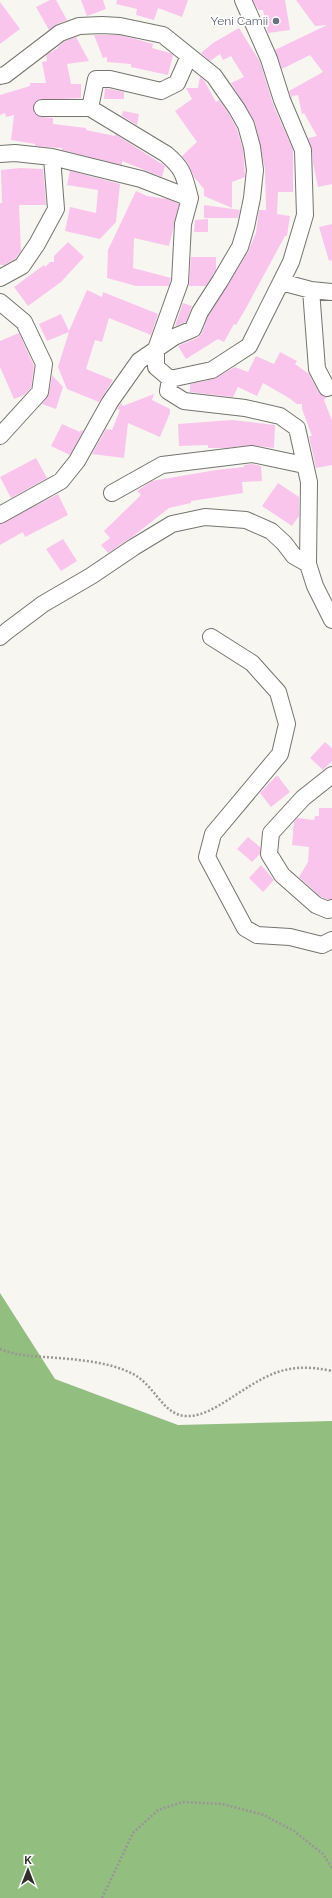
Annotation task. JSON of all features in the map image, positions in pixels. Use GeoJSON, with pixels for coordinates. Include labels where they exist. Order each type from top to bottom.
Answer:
{"type":"FeatureCollection","features":[{"type":"Feature","properties":{"kind":"street"},"geometry":{"type":"LineString","coordinates":[[42,108],[90,108],[166,154],[176,162],[184,172],[190,198],[183,224],[180,282],[156,349],[156,367],[170,378],[212,370],[249,346],[290,262],[305,215],[303,150],[282,100],[269,59],[243,0]]}},
{"type":"Feature","properties":{"kind":"street"},"geometry":{"type":"LineString","coordinates":[[0,76],[5,75],[60,32],[79,26],[120,26],[163,35],[214,76],[238,110],[246,125],[252,147],[255,170],[252,198],[240,247],[200,312],[193,329],[174,337],[139,361],[110,402],[77,461],[61,481],[0,515]]}},
{"type":"Feature","properties":{"kind":"street"},"geometry":{"type":"LineString","coordinates":[[90,108],[96,79],[110,79],[160,91],[177,83],[189,56]]}},
{"type":"Feature","properties":{"kind":"street"},"geometry":{"type":"LineString","coordinates":[[0,154],[15,152],[52,157],[141,179],[190,198]]}},
{"type":"Feature","properties":{"kind":"street"},"geometry":{"type":"LineString","coordinates":[[0,278],[22,266],[37,244],[56,209],[52,157]]}},
{"type":"Feature","properties":{"kind":"street"},"geometry":{"type":"LineString","coordinates":[[281,282],[311,290],[332,292]]}},
{"type":"Feature","properties":{"kind":"street"},"geometry":{"type":"LineString","coordinates":[[311,290],[317,370],[327,388]]}},
{"type":"Feature","properties":{"kind":"street"},"geometry":{"type":"LineString","coordinates":[[0,302],[24,322],[44,364],[40,392],[0,436]]}},
{"type":"Feature","properties":{"kind":"street"},"geometry":{"type":"LineString","coordinates":[[170,378],[168,390],[184,401],[245,408],[280,416],[297,428],[309,482],[308,564],[315,586],[332,620]]}},
{"type":"Feature","properties":{"kind":"street"},"geometry":{"type":"LineString","coordinates":[[112,493],[162,465],[252,454],[304,465]]}},
{"type":"Feature","properties":{"kind":"street"},"geometry":{"type":"LineString","coordinates":[[0,638],[6,631],[43,604],[91,576],[172,524],[205,517],[246,520],[271,531],[284,543],[294,556],[308,564]]}},
{"type":"Feature","properties":{"kind":"street"},"geometry":{"type":"LineString","coordinates":[[211,637],[252,663],[278,692],[287,724],[280,754],[213,834],[207,857],[245,928],[257,934],[290,937],[322,945],[332,940]]}},
{"type":"Feature","properties":{"kind":"street"},"geometry":{"type":"LineString","coordinates":[[332,776],[303,798],[271,833],[269,854],[282,875],[316,905],[328,910],[332,908]]}},
{"type":"Feature","properties":{"kind":"path"},"geometry":{"type":"LineString","coordinates":[[0,1349],[17,1355],[87,1361],[131,1372],[147,1383],[165,1407],[175,1414],[187,1416],[214,1408],[269,1374],[283,1369],[307,1367],[332,1371]]}},
{"type":"Feature","properties":{"kind":"path"},"geometry":{"type":"LineString","coordinates":[[102,1898],[133,1833],[158,1810],[183,1802],[222,1804],[264,1816],[294,1831],[322,1854],[332,1868]]}},
{"type":"Feature","properties":{"kind":"green space"},"geometry":{"type":"Polygon","coordinates":[[[0,1293],[55,1379],[178,1425],[332,1421],[332,1898],[0,1898],[0,1293]]]}},
{"type":"Feature","properties":{"kind":"building"},"geometry":{"type":"Polygon","coordinates":[[[50,0],[56,0],[67,20],[57,24],[49,30],[36,7],[50,0]]]}},
{"type":"Feature","properties":{"kind":"building"},"geometry":{"type":"Polygon","coordinates":[[[81,0],[103,0],[106,9],[87,16],[81,0]]]}},
{"type":"Feature","properties":{"kind":"building"},"geometry":{"type":"Polygon","coordinates":[[[117,0],[188,0],[182,17],[158,8],[154,20],[136,15],[137,9],[116,4],[117,0]]]}},
{"type":"Feature","properties":{"kind":"building","name":"Yeni Camii"},"geometry":{"type":"Polygon","coordinates":[[[253,0],[285,0],[290,30],[268,33],[263,10],[258,10],[253,0]]]}},
{"type":"Feature","properties":{"kind":"building"},"geometry":{"type":"Polygon","coordinates":[[[296,0],[332,0],[332,184],[318,187],[312,149],[308,138],[317,136],[304,113],[302,114],[298,95],[292,96],[292,99],[289,91],[323,72],[310,55],[282,69],[275,50],[327,25],[315,26],[296,0]]]}},
{"type":"Feature","properties":{"kind":"building"},"geometry":{"type":"Polygon","coordinates":[[[0,2],[20,29],[0,44],[0,2]]]}},
{"type":"Feature","properties":{"kind":"building"},"geometry":{"type":"Polygon","coordinates":[[[239,28],[260,62],[273,104],[293,150],[293,192],[278,192],[277,214],[290,216],[287,236],[285,236],[246,308],[236,325],[234,324],[224,342],[218,339],[186,359],[178,346],[197,338],[202,333],[208,316],[248,252],[256,233],[259,210],[266,210],[265,169],[255,122],[231,83],[244,77],[231,56],[223,60],[220,54],[210,61],[201,53],[213,43],[239,28]]]}},
{"type":"Feature","properties":{"kind":"building"},"geometry":{"type":"Polygon","coordinates":[[[94,35],[119,35],[132,38],[153,44],[152,48],[170,53],[173,55],[168,75],[131,67],[131,64],[107,62],[107,57],[103,58],[94,35]]]}},
{"type":"Feature","properties":{"kind":"building"},"geometry":{"type":"Polygon","coordinates":[[[76,37],[89,61],[67,64],[71,84],[81,84],[81,98],[38,100],[34,104],[34,113],[42,117],[53,118],[53,124],[86,128],[86,130],[115,136],[115,134],[165,166],[162,177],[122,161],[122,165],[62,150],[62,148],[35,146],[35,144],[11,140],[14,115],[6,117],[5,113],[0,115],[0,95],[30,86],[30,83],[46,83],[42,62],[47,61],[46,55],[58,48],[65,41],[76,37]]]}},
{"type":"Feature","properties":{"kind":"building"},"geometry":{"type":"Polygon","coordinates":[[[200,77],[204,80],[216,102],[219,100],[229,114],[237,129],[243,149],[245,177],[232,182],[232,208],[204,196],[204,189],[194,177],[188,164],[182,156],[197,142],[175,111],[192,99],[186,88],[198,88],[200,77]]]}},
{"type":"Feature","properties":{"kind":"building"},"geometry":{"type":"Polygon","coordinates":[[[105,88],[124,92],[124,99],[104,99],[105,88]]]}},
{"type":"Feature","properties":{"kind":"building"},"geometry":{"type":"Polygon","coordinates":[[[123,111],[139,114],[137,125],[122,116],[123,111]]]}},
{"type":"Feature","properties":{"kind":"building"},"geometry":{"type":"Polygon","coordinates":[[[20,168],[43,169],[46,205],[19,205],[21,251],[15,259],[4,265],[0,265],[0,203],[2,203],[1,170],[20,168]]]}},
{"type":"Feature","properties":{"kind":"building"},"geometry":{"type":"Polygon","coordinates":[[[70,171],[120,184],[116,222],[100,239],[65,231],[70,207],[96,213],[98,190],[67,185],[70,171]]]}},
{"type":"Feature","properties":{"kind":"building"},"geometry":{"type":"Polygon","coordinates":[[[136,191],[147,196],[167,199],[179,204],[169,246],[134,238],[133,268],[171,278],[169,286],[136,286],[107,278],[108,250],[136,191]]]}},
{"type":"Feature","properties":{"kind":"building"},"geometry":{"type":"Polygon","coordinates":[[[204,205],[240,210],[238,218],[204,218],[204,205]]]}},
{"type":"Feature","properties":{"kind":"building"},"geometry":{"type":"Polygon","coordinates":[[[208,219],[208,232],[194,232],[195,220],[208,219]]]}},
{"type":"Feature","properties":{"kind":"building"},"geometry":{"type":"Polygon","coordinates":[[[332,224],[332,260],[329,261],[319,227],[332,224]]]}},
{"type":"Feature","properties":{"kind":"building"},"geometry":{"type":"Polygon","coordinates":[[[68,242],[84,257],[61,282],[28,306],[14,287],[44,265],[45,267],[50,262],[54,262],[54,256],[68,242]]]}},
{"type":"Feature","properties":{"kind":"building"},"geometry":{"type":"Polygon","coordinates":[[[191,257],[216,257],[216,270],[206,286],[189,286],[191,257]]]}},
{"type":"Feature","properties":{"kind":"building"},"geometry":{"type":"Polygon","coordinates":[[[87,290],[102,297],[103,292],[158,314],[151,335],[109,318],[102,342],[95,340],[86,369],[113,380],[99,402],[67,389],[58,367],[69,332],[47,341],[39,324],[61,314],[69,331],[87,290]]]}},
{"type":"Feature","properties":{"kind":"building"},"geometry":{"type":"Polygon","coordinates":[[[183,303],[192,306],[186,322],[175,326],[183,303]]]}},
{"type":"Feature","properties":{"kind":"building"},"geometry":{"type":"Polygon","coordinates":[[[19,333],[34,366],[31,388],[24,395],[14,399],[0,367],[0,341],[19,333]]]}},
{"type":"Feature","properties":{"kind":"building"},"geometry":{"type":"Polygon","coordinates":[[[280,352],[297,361],[295,364],[309,374],[319,393],[327,397],[324,400],[332,421],[332,465],[316,468],[309,436],[312,436],[302,409],[302,404],[297,404],[263,383],[257,396],[238,387],[233,397],[190,392],[190,384],[214,379],[235,367],[248,372],[256,356],[274,364],[280,352]]]}},
{"type":"Feature","properties":{"kind":"building"},"geometry":{"type":"Polygon","coordinates":[[[52,375],[63,387],[56,409],[42,404],[49,394],[52,375]]]}},
{"type":"Feature","properties":{"kind":"building"},"geometry":{"type":"Polygon","coordinates":[[[154,394],[152,400],[170,409],[170,413],[160,437],[128,423],[124,458],[92,454],[106,429],[112,430],[120,410],[117,409],[121,403],[123,406],[154,394]]]}},
{"type":"Feature","properties":{"kind":"building"},"geometry":{"type":"Polygon","coordinates":[[[232,420],[275,425],[274,448],[251,445],[226,448],[208,448],[208,445],[179,446],[178,424],[232,420]]]}},
{"type":"Feature","properties":{"kind":"building"},"geometry":{"type":"Polygon","coordinates":[[[62,424],[80,432],[81,430],[83,431],[70,455],[51,446],[62,424]]]}},
{"type":"Feature","properties":{"kind":"building"},"geometry":{"type":"Polygon","coordinates":[[[36,458],[47,478],[11,498],[0,477],[36,458]]]}},
{"type":"Feature","properties":{"kind":"building"},"geometry":{"type":"Polygon","coordinates":[[[252,464],[261,466],[262,481],[242,482],[243,493],[191,501],[191,503],[169,508],[132,537],[108,553],[101,545],[110,538],[104,531],[141,495],[137,491],[152,481],[216,470],[244,467],[244,465],[252,464]]]}},
{"type":"Feature","properties":{"kind":"building"},"geometry":{"type":"Polygon","coordinates":[[[278,483],[299,497],[299,516],[292,526],[262,506],[278,483]]]}},
{"type":"Feature","properties":{"kind":"building"},"geometry":{"type":"Polygon","coordinates":[[[58,494],[68,515],[25,537],[23,532],[0,545],[0,524],[58,494]]]}},
{"type":"Feature","properties":{"kind":"building"},"geometry":{"type":"Polygon","coordinates":[[[63,539],[77,561],[61,571],[46,549],[63,539]]]}},
{"type":"Feature","properties":{"kind":"building"},"geometry":{"type":"Polygon","coordinates":[[[325,742],[332,748],[332,761],[323,770],[310,758],[325,742]]]}},
{"type":"Feature","properties":{"kind":"building"},"geometry":{"type":"Polygon","coordinates":[[[277,775],[290,792],[271,807],[260,793],[277,775]]]}},
{"type":"Feature","properties":{"kind":"building"},"geometry":{"type":"Polygon","coordinates":[[[319,808],[332,808],[332,899],[328,900],[321,897],[299,877],[308,862],[309,847],[292,845],[294,822],[297,818],[314,820],[315,816],[319,816],[319,808]]]}},
{"type":"Feature","properties":{"kind":"building"},"geometry":{"type":"Polygon","coordinates":[[[248,837],[260,847],[260,854],[252,862],[237,849],[248,837]]]}},
{"type":"Feature","properties":{"kind":"building"},"geometry":{"type":"Polygon","coordinates":[[[261,865],[274,880],[263,892],[249,878],[261,865]]]}},
{"type":"Feature","properties":{"kind":"place","name":"Yeni Camii"},"geometry":{"type":"Point","coordinates":[276,21]}}]}
